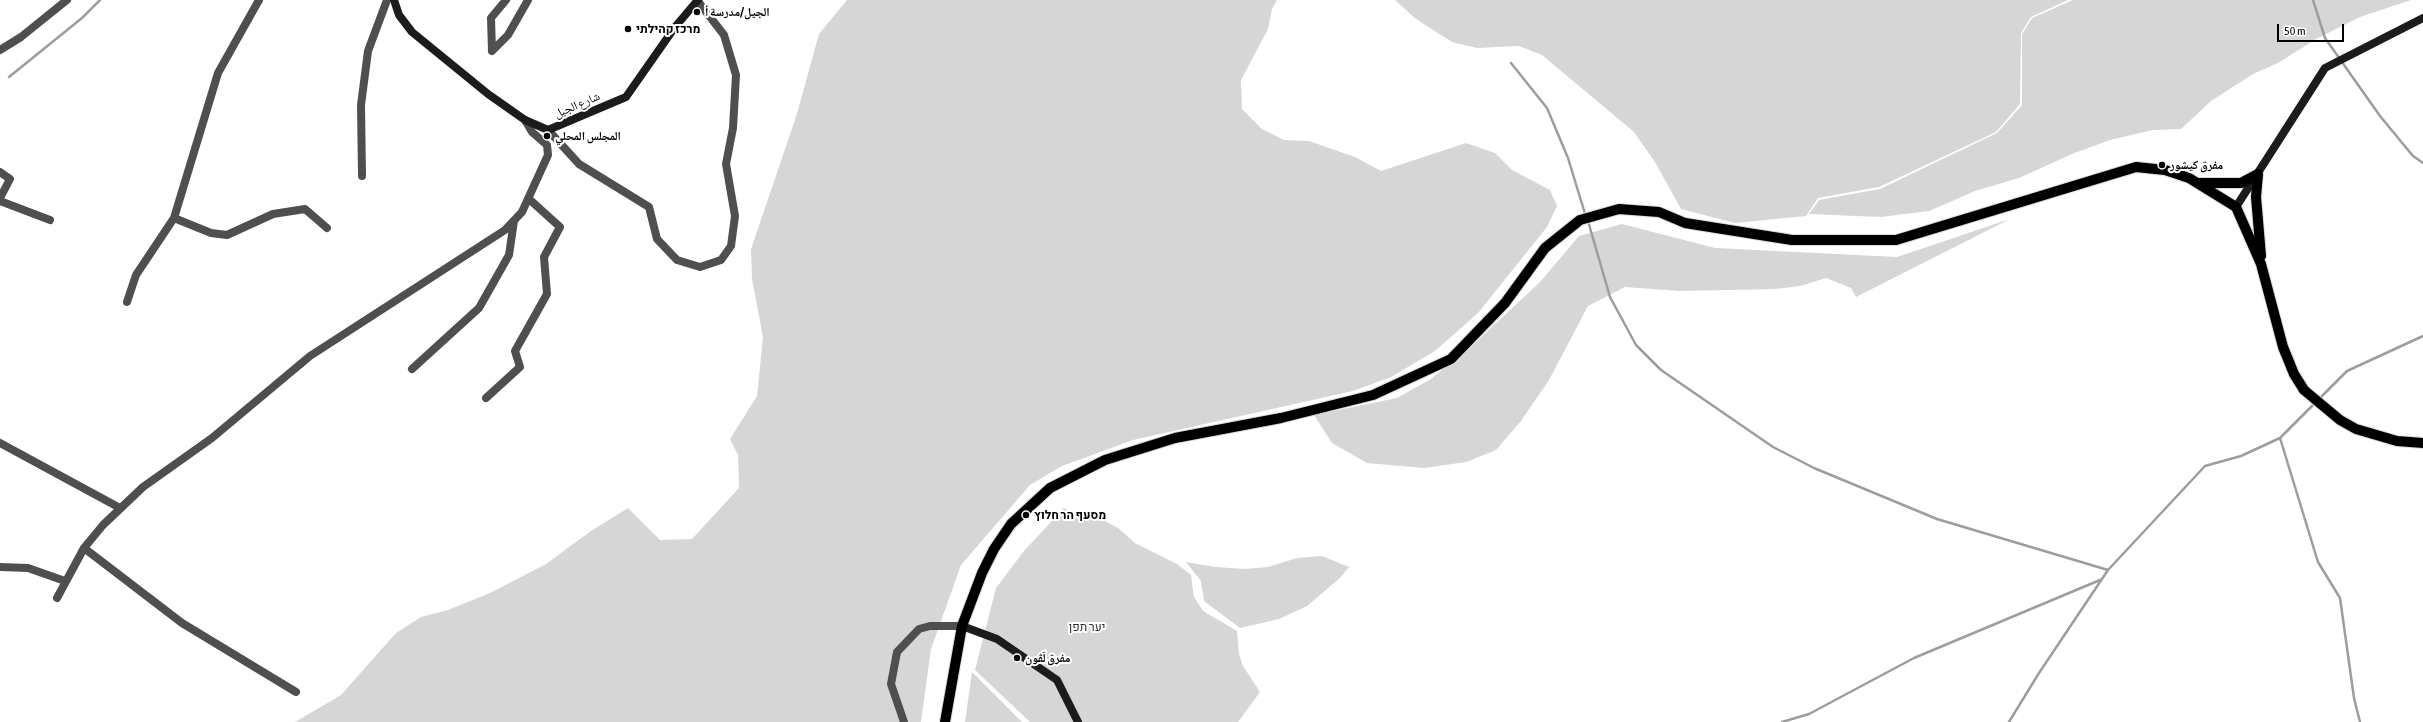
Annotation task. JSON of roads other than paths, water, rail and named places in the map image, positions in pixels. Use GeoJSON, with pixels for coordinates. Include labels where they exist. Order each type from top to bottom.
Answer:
{"type":"FeatureCollection","features":[{"type":"Feature","properties":{"kind":"main road","name":"شارع الجبل"},"geometry":{"type":"LineString","coordinates":[[394,0],[399,15],[412,32],[488,94],[524,120],[548,130],[626,97],[675,27],[698,0]]}},
{"type":"Feature","properties":{"kind":"main road"},"geometry":{"type":"LineString","coordinates":[[2236,207],[2325,68],[2423,18]]}},
{"type":"Feature","properties":{"kind":"main road"},"geometry":{"type":"LineString","coordinates":[[945,722],[962,626],[982,573],[994,549],[1011,524],[1050,488],[1105,460],[1175,438],[1281,418],[1373,395],[1451,359],[1505,303],[1545,248],[1580,220],[1619,209],[1659,212],[1685,223],[1792,240],[1896,240],[2136,167],[2165,170],[2197,184],[2236,207],[2255,248],[2262,268],[2283,347],[2294,374],[2304,390],[2340,420],[2356,429],[2397,441],[2423,443]]}},
{"type":"Feature","properties":{"kind":"main road"},"geometry":{"type":"LineString","coordinates":[[2197,184],[2241,183],[2258,174]]}},
{"type":"Feature","properties":{"kind":"main road"},"geometry":{"type":"LineString","coordinates":[[2258,174],[2256,197],[2262,268]]}},
{"type":"Feature","properties":{"kind":"main road"},"geometry":{"type":"LineString","coordinates":[[962,626],[997,639],[1057,680],[1078,722]]}},
{"type":"Feature","properties":{"kind":"street"},"geometry":{"type":"LineString","coordinates":[[0,50],[21,36],[67,0]]}},
{"type":"Feature","properties":{"kind":"street"},"geometry":{"type":"LineString","coordinates":[[127,302],[136,275],[174,218],[218,73],[259,0]]}},
{"type":"Feature","properties":{"kind":"street"},"geometry":{"type":"LineString","coordinates":[[362,176],[361,105],[368,51],[387,0]]}},
{"type":"Feature","properties":{"kind":"street"},"geometry":{"type":"LineString","coordinates":[[506,0],[491,18],[492,51],[508,36],[528,0]]}},
{"type":"Feature","properties":{"kind":"street"},"geometry":{"type":"LineString","coordinates":[[548,130],[579,164],[649,207],[657,239],[677,260],[700,267],[721,260],[731,246],[735,216],[726,164],[733,128],[736,75],[724,35],[698,0]]}},
{"type":"Feature","properties":{"kind":"street"},"geometry":{"type":"LineString","coordinates":[[57,598],[84,548],[120,508],[143,486],[212,438],[310,356],[505,230],[514,221],[522,212],[529,199],[548,156],[547,145],[532,132],[524,120]]}},
{"type":"Feature","properties":{"kind":"street"},"geometry":{"type":"LineString","coordinates":[[0,172],[10,179],[0,198]]}},
{"type":"Feature","properties":{"kind":"street"},"geometry":{"type":"LineString","coordinates":[[486,398],[520,367],[515,351],[547,294],[544,257],[560,227],[529,199]]}},
{"type":"Feature","properties":{"kind":"street"},"geometry":{"type":"LineString","coordinates":[[0,201],[50,220]]}},
{"type":"Feature","properties":{"kind":"street"},"geometry":{"type":"LineString","coordinates":[[174,218],[211,233],[227,235],[273,214],[305,209],[327,228]]}},
{"type":"Feature","properties":{"kind":"street"},"geometry":{"type":"LineString","coordinates":[[412,369],[479,308],[509,255],[514,221]]}},
{"type":"Feature","properties":{"kind":"street"},"geometry":{"type":"LineString","coordinates":[[0,443],[120,508]]}},
{"type":"Feature","properties":{"kind":"street"},"geometry":{"type":"LineString","coordinates":[[84,548],[182,623],[296,692]]}},
{"type":"Feature","properties":{"kind":"street"},"geometry":{"type":"LineString","coordinates":[[0,567],[28,568],[65,581]]}},
{"type":"Feature","properties":{"kind":"street"},"geometry":{"type":"LineString","coordinates":[[904,722],[891,684],[897,652],[920,629],[930,626],[962,626]]}},
{"type":"Feature","properties":{"kind":"waterway"},"geometry":{"type":"LineString","coordinates":[[9,77],[82,18],[100,0]]}},
{"type":"Feature","properties":{"kind":"waterway"},"geometry":{"type":"LineString","coordinates":[[2313,0],[2325,38],[2380,116],[2413,156],[2423,163]]}},
{"type":"Feature","properties":{"kind":"waterway"},"geometry":{"type":"LineString","coordinates":[[1511,63],[1547,108],[1568,158],[1586,217]]}},
{"type":"Feature","properties":{"kind":"waterway"},"geometry":{"type":"LineString","coordinates":[[1588,221],[1610,297],[1636,345],[1661,370],[1773,447],[1814,468],[1937,519],[2108,570]]}},
{"type":"Feature","properties":{"kind":"waterway"},"geometry":{"type":"LineString","coordinates":[[2319,399],[2347,371],[2423,336]]}},
{"type":"Feature","properties":{"kind":"waterway"},"geometry":{"type":"LineString","coordinates":[[2009,722],[2039,673],[2108,570],[2205,466],[2241,456],[2280,438],[2315,403]]}},
{"type":"Feature","properties":{"kind":"waterway"},"geometry":{"type":"LineString","coordinates":[[2280,438],[2318,562],[2340,598],[2354,698],[2360,722]]}},
{"type":"Feature","properties":{"kind":"waterway"},"geometry":{"type":"LineString","coordinates":[[1782,722],[1809,714],[1914,658],[2100,580]]}},
{"type":"Feature","properties":{"kind":"place","name":"الجيل/مدرسة أ"},"geometry":{"type":"Point","coordinates":[697,12]}},
{"type":"Feature","properties":{"kind":"place","name":"מרכז קהילתי"},"geometry":{"type":"Point","coordinates":[628,29]}},
{"type":"Feature","properties":{"kind":"place","name":"المجلس المحلي"},"geometry":{"type":"Point","coordinates":[547,136]}},
{"type":"Feature","properties":{"kind":"place","name":"مفرق كيشور"},"geometry":{"type":"Point","coordinates":[2162,165]}},
{"type":"Feature","properties":{"kind":"place","name":"מסעף הר חלוץ"},"geometry":{"type":"Point","coordinates":[1026,515]}},
{"type":"Feature","properties":{"kind":"place","name":"مفرق لَڤون"},"geometry":{"type":"Point","coordinates":[1017,658]}},
{"type":"Feature","properties":{"kind":"park label","name":"יער תפן"},"geometry":{"type":"Point","coordinates":[1087,627]}}]}
